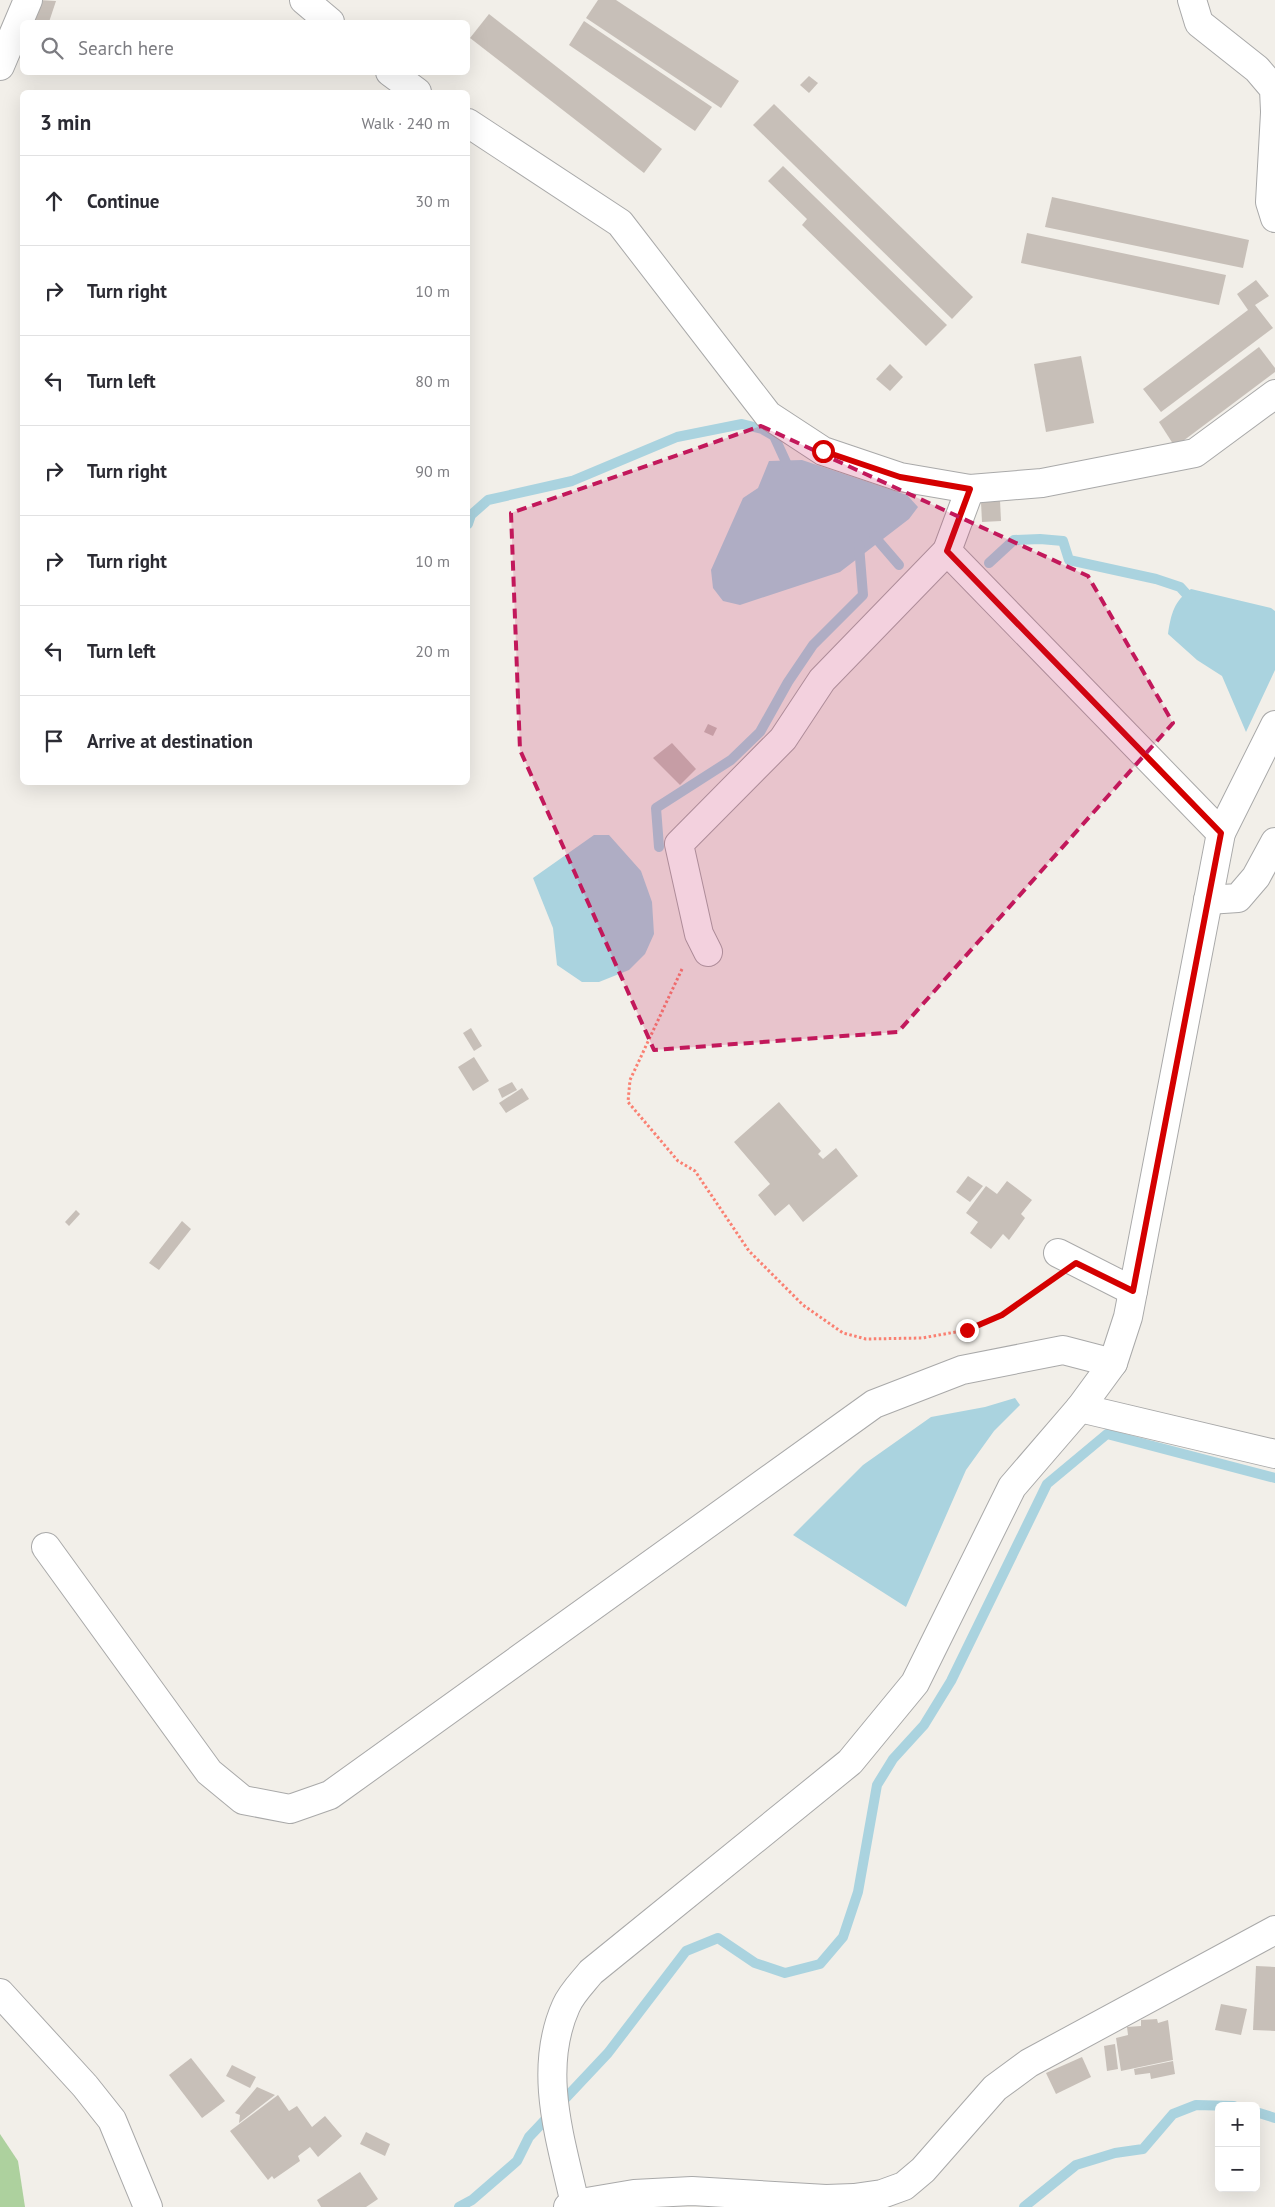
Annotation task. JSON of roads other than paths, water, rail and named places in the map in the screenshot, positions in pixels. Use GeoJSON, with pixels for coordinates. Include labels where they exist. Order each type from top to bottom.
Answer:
{"type":"FeatureCollection","features":[{"type":"Feature","properties":{"kind":"street"},"geometry":{"type":"LineString","coordinates":[[0,66],[28,0]]}},
{"type":"Feature","properties":{"kind":"street"},"geometry":{"type":"LineString","coordinates":[[304,0],[328,20]]}},
{"type":"Feature","properties":{"kind":"street"},"geometry":{"type":"LineString","coordinates":[[1192,0],[1199,23],[1258,69],[1274,89],[1275,112],[1270,202],[1275,218]]}},
{"type":"Feature","properties":{"kind":"street"},"geometry":{"type":"LineString","coordinates":[[394,75],[414,90]]}},
{"type":"Feature","properties":{"kind":"street"},"geometry":{"type":"LineString","coordinates":[[470,124],[620,223],[768,415],[823,451],[900,477],[970,489],[1042,482],[1195,453],[1275,394]]}},
{"type":"Feature","properties":{"kind":"street"},"geometry":{"type":"LineString","coordinates":[[703,943],[679,844],[784,739],[822,680],[947,551],[970,489]]}},
{"type":"Feature","properties":{"kind":"street"},"geometry":{"type":"LineString","coordinates":[[947,551],[1221,833]]}},
{"type":"Feature","properties":{"kind":"street"},"geometry":{"type":"LineString","coordinates":[[1275,725],[1221,833],[1128,1317],[1113,1362],[1080,1408],[1012,1487],[915,1683],[850,1762],[590,1972],[566,2005],[557,2034],[551,2071],[555,2110],[572,2206],[634,2194],[692,2191],[826,2199],[854,2198],[882,2194],[904,2186],[923,2170],[994,2088],[1029,2062],[1275,1930]]}},
{"type":"Feature","properties":{"kind":"street"},"geometry":{"type":"LineString","coordinates":[[1208,900],[1238,898],[1256,877],[1275,842]]}},
{"type":"Feature","properties":{"kind":"street"},"geometry":{"type":"LineString","coordinates":[[1067,1258],[1133,1291]]}},
{"type":"Feature","properties":{"kind":"street"},"geometry":{"type":"LineString","coordinates":[[46,1547],[209,1772],[243,1800],[290,1809],[330,1795],[874,1404],[962,1370],[1063,1350],[1113,1362]]}},
{"type":"Feature","properties":{"kind":"street"},"geometry":{"type":"LineString","coordinates":[[1080,1408],[1275,1454]]}},
{"type":"Feature","properties":{"kind":"street"},"geometry":{"type":"LineString","coordinates":[[0,1992],[85,2086],[112,2120],[148,2207]]}},
{"type":"Feature","properties":{"kind":"water"},"geometry":{"type":"Polygon","coordinates":[[[802,460],[907,495],[918,507],[909,519],[840,572],[740,605],[723,601],[713,588],[711,570],[743,498],[758,488],[769,461],[802,460]]]}},
{"type":"Feature","properties":{"kind":"water"},"geometry":{"type":"Polygon","coordinates":[[[1191,589],[1271,608],[1275,611],[1275,670],[1246,732],[1222,676],[1197,660],[1168,634],[1174,608],[1191,589]]]}},
{"type":"Feature","properties":{"kind":"water"},"geometry":{"type":"Polygon","coordinates":[[[594,835],[609,835],[641,871],[652,902],[654,934],[645,954],[629,970],[599,982],[582,982],[557,965],[553,928],[533,878],[594,835]]]}},
{"type":"Feature","properties":{"kind":"water"},"geometry":{"type":"Polygon","coordinates":[[[1015,1398],[1020,1405],[994,1431],[966,1470],[906,1607],[793,1535],[863,1465],[931,1417],[985,1407],[1015,1398]]]}},
{"type":"Feature","properties":{"kind":"waterway"},"geometry":{"type":"LineString","coordinates":[[470,518],[488,500],[572,481],[677,437],[742,424],[762,429],[774,436],[790,471]]}},
{"type":"Feature","properties":{"kind":"waterway"},"geometry":{"type":"LineString","coordinates":[[874,536],[899,565]]}},
{"type":"Feature","properties":{"kind":"waterway"},"geometry":{"type":"LineString","coordinates":[[989,563],[1014,540],[1040,539],[1063,541],[1069,560],[1156,579],[1180,587],[1191,599]]}},
{"type":"Feature","properties":{"kind":"waterway"},"geometry":{"type":"LineString","coordinates":[[659,847],[656,808],[731,760],[760,732],[788,682],[813,645],[863,595],[859,545]]}},
{"type":"Feature","properties":{"kind":"waterway"},"geometry":{"type":"LineString","coordinates":[[459,2207],[472,2200],[517,2161],[529,2137],[608,2053],[686,1951],[718,1938],[755,1963],[785,1973],[820,1964],[843,1937],[858,1892],[877,1785],[893,1759],[924,1725],[951,1681],[1047,1484],[1107,1434],[1275,1478]]}},
{"type":"Feature","properties":{"kind":"waterway"},"geometry":{"type":"LineString","coordinates":[[1024,2207],[1076,2165],[1115,2153],[1143,2149],[1173,2114],[1196,2105],[1215,2106]]}},
{"type":"Feature","properties":{"kind":"waterway"},"geometry":{"type":"LineString","coordinates":[[1260,2113],[1275,2118]]}}]}
